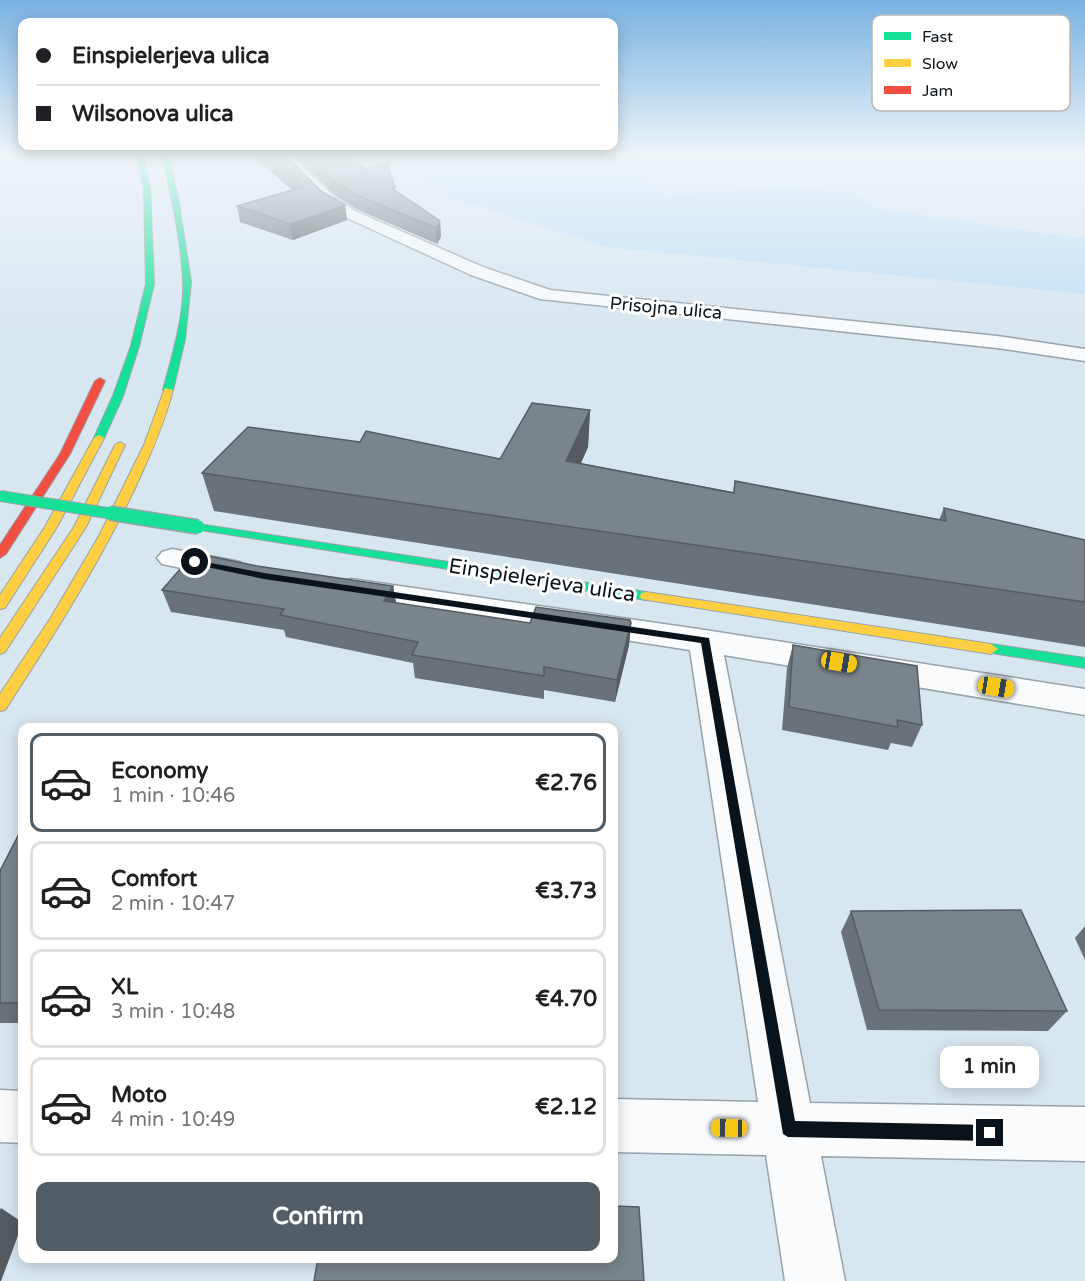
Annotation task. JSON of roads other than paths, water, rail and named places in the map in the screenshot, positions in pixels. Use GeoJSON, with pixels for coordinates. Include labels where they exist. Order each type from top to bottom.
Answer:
{"type":"FeatureCollection","features":[{"type":"Feature","properties":{"kind":"main road"},"geometry":{"type":"LineString","coordinates":[[0,605],[51,526],[92,455],[118,396],[135,346],[150,285],[148,216]]}},
{"type":"Feature","properties":{"kind":"main road"},"geometry":{"type":"LineString","coordinates":[[0,706],[57,620],[111,525],[147,454],[180,343],[187,280],[177,216]]}},
{"type":"Feature","properties":{"kind":"main road"},"geometry":{"type":"LineString","coordinates":[[170,273],[178,224]]}},
{"type":"Feature","properties":{"kind":"main road"},"geometry":{"type":"LineString","coordinates":[[136,276],[149,247]]}},
{"type":"Feature","properties":{"kind":"main road"},"geometry":{"type":"LineString","coordinates":[[0,554],[65,454],[105,367]]}},
{"type":"Feature","properties":{"kind":"main road"},"geometry":{"type":"LineString","coordinates":[[0,650],[80,526],[125,434]]}},
{"type":"Feature","properties":{"kind":"main road","name":"Einspielerjeva ulica"},"geometry":{"type":"LineString","coordinates":[[0,496],[1085,663]]}},
{"type":"Feature","properties":{"kind":"street","name":"Prisojna ulica"},"geometry":{"type":"LineString","coordinates":[[354,216],[477,271],[547,295],[997,342],[1085,355]]}},
{"type":"Feature","properties":{"kind":"street"},"geometry":{"type":"LineString","coordinates":[[172,558],[252,574]]}},
{"type":"Feature","properties":{"kind":"street","name":"Einspielerjeva ulica"},"geometry":{"type":"LineString","coordinates":[[322,584],[705,641],[1085,702]]}},
{"type":"Feature","properties":{"kind":"street"},"geometry":{"type":"LineString","coordinates":[[705,641],[814,1281]]}},
{"type":"Feature","properties":{"kind":"street"},"geometry":{"type":"LineString","coordinates":[[0,1116],[18,1117]]}},
{"type":"Feature","properties":{"kind":"street"},"geometry":{"type":"LineString","coordinates":[[618,1126],[1085,1134]]}}]}
